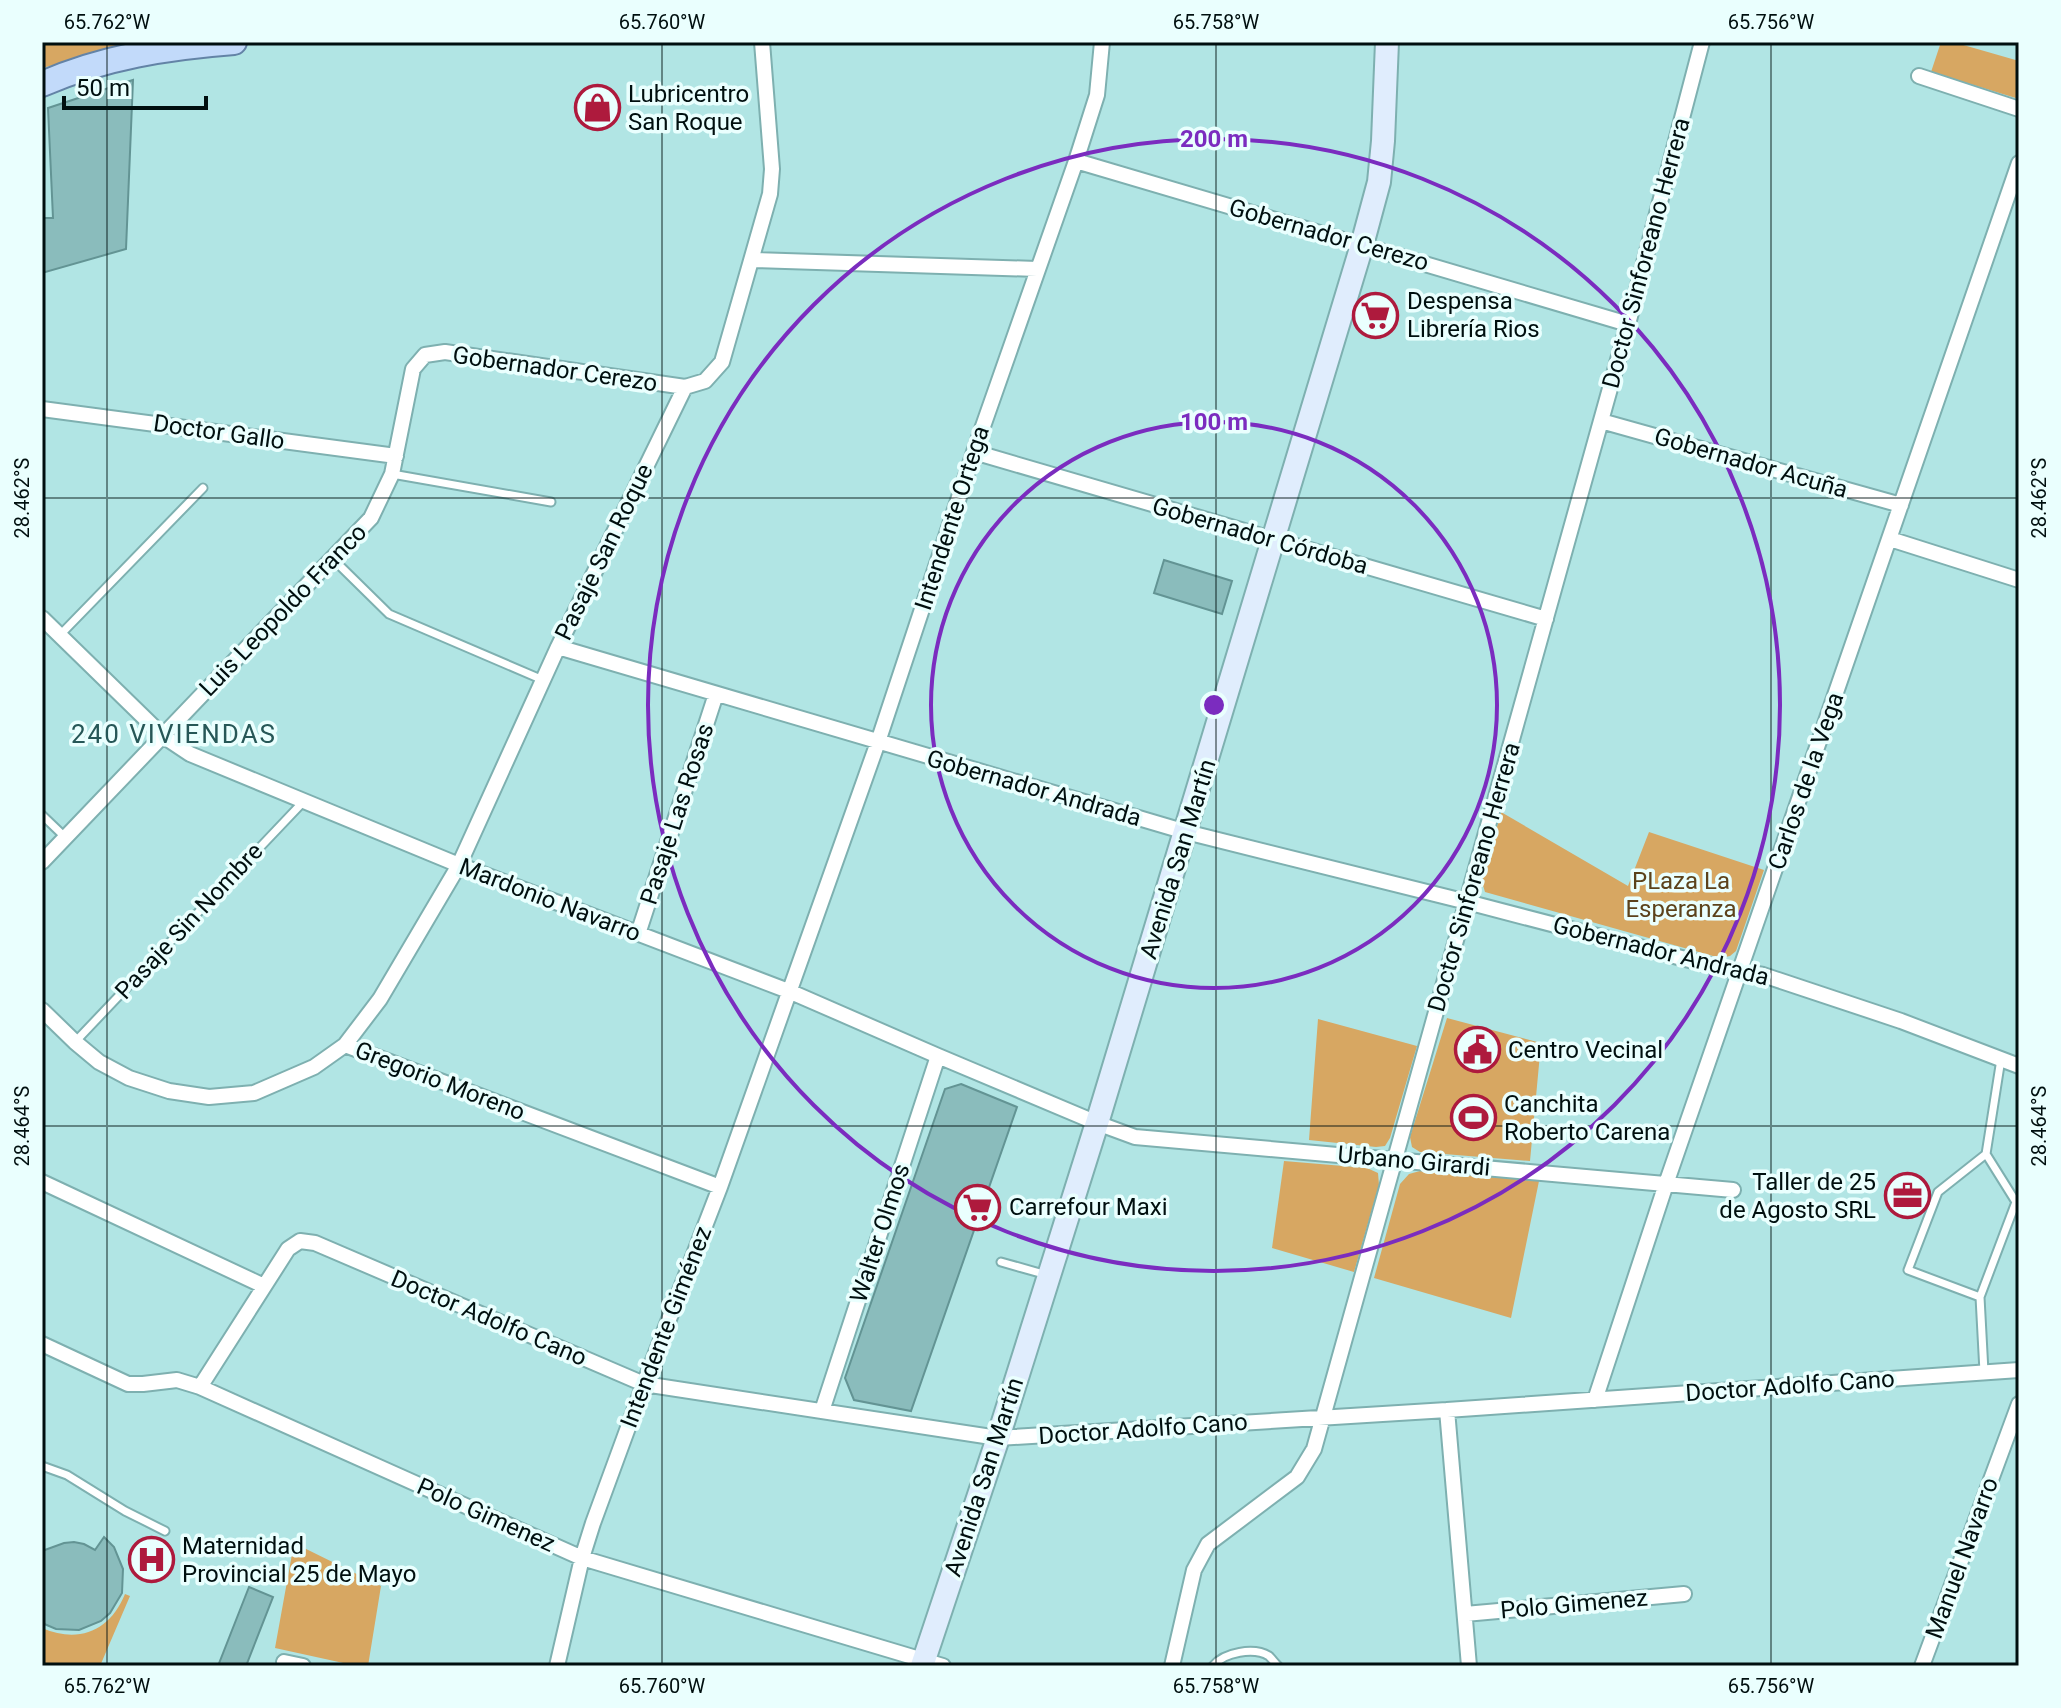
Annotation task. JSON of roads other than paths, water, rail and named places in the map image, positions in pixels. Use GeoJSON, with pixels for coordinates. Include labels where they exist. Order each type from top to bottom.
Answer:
{"type":"FeatureCollection","features":[{"type":"Feature","properties":{"kind":"main road"},"geometry":{"type":"LineString","coordinates":[[42,84],[89,66],[140,53],[234,42]]}},
{"type":"Feature","properties":{"kind":"main road","name":"Avenida San Martín"},"geometry":{"type":"LineString","coordinates":[[930,1664],[1186,832],[1362,245],[1379,182],[1387,42]]}},
{"type":"Feature","properties":{"kind":"street"},"geometry":{"type":"LineString","coordinates":[[685,387],[705,381],[722,362],[770,194],[772,169],[762,42]]}},
{"type":"Feature","properties":{"kind":"street","name":"Intendente Ortega"},"geometry":{"type":"LineString","coordinates":[[791,992],[1076,161],[1097,95],[1102,42]]}},
{"type":"Feature","properties":{"kind":"street","name":"Doctor Sinforeano Herrera"},"geometry":{"type":"LineString","coordinates":[[1172,1666],[1194,1570],[1208,1544],[1297,1477],[1314,1449],[1628,324],[1702,42]]}},
{"type":"Feature","properties":{"kind":"street"},"geometry":{"type":"LineString","coordinates":[[1919,76],[2019,109]]}},
{"type":"Feature","properties":{"kind":"street","name":"Gobernador Cerezo"},"geometry":{"type":"LineString","coordinates":[[1076,161],[1628,324]]}},
{"type":"Feature","properties":{"kind":"street","name":"Carlos de la Vega"},"geometry":{"type":"LineString","coordinates":[[1595,1400],[1666,1184],[2019,163]]}},
{"type":"Feature","properties":{"kind":"street"},"geometry":{"type":"LineString","coordinates":[[753,260],[1037,269]]}},
{"type":"Feature","properties":{"kind":"street","name":"Gobernador Cerezo"},"geometry":{"type":"LineString","coordinates":[[425,355],[445,352],[685,387]]}},
{"type":"Feature","properties":{"kind":"street","name":"Luis Leopoldo Franco"},"geometry":{"type":"LineString","coordinates":[[42,862],[371,518],[392,474],[413,369],[425,355]]}},
{"type":"Feature","properties":{"kind":"street","name":"Pasaje San Roque"},"geometry":{"type":"LineString","coordinates":[[345,1045],[380,999],[459,865],[558,647],[685,387]]}},
{"type":"Feature","properties":{"kind":"street","name":"Doctor Gallo"},"geometry":{"type":"LineString","coordinates":[[42,409],[396,456]]}},
{"type":"Feature","properties":{"kind":"street","name":"Gobernador Acuña"},"geometry":{"type":"LineString","coordinates":[[1601,421],[1901,505]]}},
{"type":"Feature","properties":{"kind":"street","name":"Gobernador Córdoba"},"geometry":{"type":"LineString","coordinates":[[974,452],[1546,619]]}},
{"type":"Feature","properties":{"kind":"street"},"geometry":{"type":"LineString","coordinates":[[1890,539],[2019,580]]}},
{"type":"Feature","properties":{"kind":"street","name":"Mardonio Navarro"},"geometry":{"type":"LineString","coordinates":[[42,618],[163,736],[190,754],[459,865],[791,992],[1097,1123]]}},
{"type":"Feature","properties":{"kind":"street","name":"Gobernador Andrada"},"geometry":{"type":"LineString","coordinates":[[558,647],[1186,832],[1763,975],[1901,1021],[2019,1066]]}},
{"type":"Feature","properties":{"kind":"street","name":"Pasaje Las Rosas"},"geometry":{"type":"LineString","coordinates":[[638,934],[716,694]]}},
{"type":"Feature","properties":{"kind":"street","name":"Intendente Giménez"},"geometry":{"type":"LineString","coordinates":[[557,1666],[582,1558],[791,992]]}},
{"type":"Feature","properties":{"kind":"street","name":"Gregorio Moreno"},"geometry":{"type":"LineString","coordinates":[[42,1010],[99,1062],[129,1078],[169,1091],[209,1097],[254,1093],[314,1067],[345,1045],[720,1187]]}},
{"type":"Feature","properties":{"kind":"street","name":"Walter Olmos"},"geometry":{"type":"LineString","coordinates":[[822,1411],[938,1056]]}},
{"type":"Feature","properties":{"kind":"street","name":"Urbano Girardi"},"geometry":{"type":"LineString","coordinates":[[1097,1123],[1135,1137],[1733,1190]]}},
{"type":"Feature","properties":{"kind":"street"},"geometry":{"type":"LineString","coordinates":[[42,1182],[264,1286],[200,1387]]}},
{"type":"Feature","properties":{"kind":"street","name":"Doctor Adolfo Cano"},"geometry":{"type":"LineString","coordinates":[[264,1286],[288,1249],[300,1241],[315,1243],[644,1384],[998,1438],[2019,1370]]}},
{"type":"Feature","properties":{"kind":"street","name":"Polo Gimenez"},"geometry":{"type":"LineString","coordinates":[[42,1344],[128,1384],[177,1380],[200,1387],[582,1558],[930,1664]]}},
{"type":"Feature","properties":{"kind":"street","name":"Manuel Navarro"},"geometry":{"type":"LineString","coordinates":[[1922,1666],[2019,1404]]}},
{"type":"Feature","properties":{"kind":"street"},"geometry":{"type":"LineString","coordinates":[[1447,1410],[1469,1666]]}},
{"type":"Feature","properties":{"kind":"street","name":"Polo Gimenez"},"geometry":{"type":"LineString","coordinates":[[1465,1614],[1684,1594]]}},
{"type":"Feature","properties":{"kind":"street"},"geometry":{"type":"LineString","coordinates":[[284,1662],[303,1666]]}},
{"type":"Feature","properties":{"kind":"lane"},"geometry":{"type":"LineString","coordinates":[[392,474],[551,502]]}},
{"type":"Feature","properties":{"kind":"lane"},"geometry":{"type":"LineString","coordinates":[[60,635],[203,488]]}},
{"type":"Feature","properties":{"kind":"lane"},"geometry":{"type":"LineString","coordinates":[[332,559],[389,614],[543,680]]}},
{"type":"Feature","properties":{"kind":"lane","name":"Pasaje Sin Nombre"},"geometry":{"type":"LineString","coordinates":[[75,1042],[304,801]]}},
{"type":"Feature","properties":{"kind":"lane"},"geometry":{"type":"LineString","coordinates":[[42,815],[66,838]]}},
{"type":"Feature","properties":{"kind":"lane"},"geometry":{"type":"LineString","coordinates":[[1984,1372],[1980,1297],[2016,1202],[1986,1154],[2001,1059]]}},
{"type":"Feature","properties":{"kind":"lane"},"geometry":{"type":"LineString","coordinates":[[1980,1297],[1908,1270],[1938,1192],[1986,1154]]}},
{"type":"Feature","properties":{"kind":"lane"},"geometry":{"type":"LineString","coordinates":[[1001,1262],[1049,1275]]}},
{"type":"Feature","properties":{"kind":"lane"},"geometry":{"type":"LineString","coordinates":[[42,1466],[67,1475],[125,1511],[165,1531]]}},
{"type":"Feature","properties":{"kind":"lane"},"geometry":{"type":"LineString","coordinates":[[1213,1666],[1227,1654],[1242,1652],[1266,1654],[1278,1666]]}},
{"type":"Feature","properties":{"kind":"place","name":"Lubricentro San Roque"},"geometry":{"type":"Point","coordinates":[597,108]}},
{"type":"Feature","properties":{"kind":"place","name":"Despensa Librería Rios"},"geometry":{"type":"Point","coordinates":[1376,315]}},
{"type":"Feature","properties":{"kind":"place","name":"Centro Vecinal"},"geometry":{"type":"Point","coordinates":[1477,1050]}},
{"type":"Feature","properties":{"kind":"place","name":"Canchita Roberto Carena"},"geometry":{"type":"Point","coordinates":[1473,1118]}},
{"type":"Feature","properties":{"kind":"place","name":"Taller de 25 de Agosto SRL"},"geometry":{"type":"Point","coordinates":[1907,1196]}},
{"type":"Feature","properties":{"kind":"place","name":"Carrefour Maxi"},"geometry":{"type":"Point","coordinates":[978,1207]}},
{"type":"Feature","properties":{"kind":"place","name":"Maternidad Provincial 25 de Mayo"},"geometry":{"type":"Point","coordinates":[151,1560]}},
{"type":"Feature","properties":{"kind":"district","name":"240 VIVIENDAS"},"geometry":{"type":"Point","coordinates":[174,734]}},
{"type":"Feature","properties":{"kind":"park label","name":"PLaza La Esperanza"},"geometry":{"type":"Point","coordinates":[1681,895]}}]}
